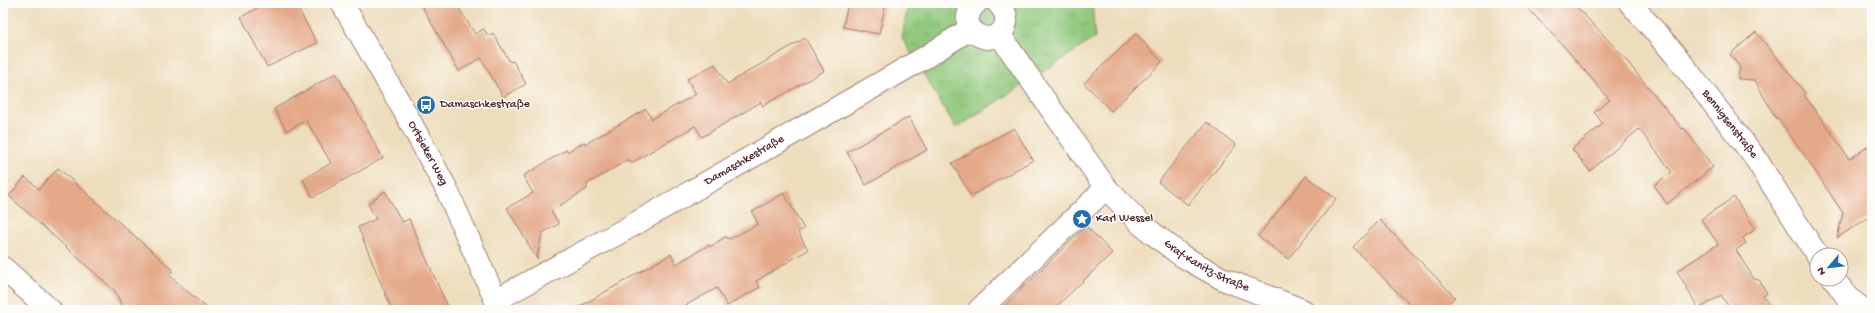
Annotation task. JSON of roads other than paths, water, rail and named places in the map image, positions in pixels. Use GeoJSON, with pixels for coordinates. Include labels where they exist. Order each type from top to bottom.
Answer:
{"type":"FeatureCollection","features":[{"type":"Feature","properties":{"kind":"street","name":"Ortsieker Weg"},"geometry":{"type":"LineString","coordinates":[[342,3],[406,114],[446,188],[498,305]]}},
{"type":"Feature","properties":{"kind":"street"},"geometry":{"type":"LineString","coordinates":[[976,3],[971,8],[968,15],[968,22],[970,29],[976,35],[983,38],[992,37],[999,34],[1004,28],[1006,21],[1002,4]]}},
{"type":"Feature","properties":{"kind":"street","name":"Bennigsenstraße"},"geometry":{"type":"LineString","coordinates":[[1630,3],[1673,52],[1754,156],[1812,247]]}},
{"type":"Feature","properties":{"kind":"street","name":"Damaschkestraße"},"geometry":{"type":"LineString","coordinates":[[498,305],[640,221],[924,58],[970,29]]}},
{"type":"Feature","properties":{"kind":"street","name":"Graf-Kanitz-Straße"},"geometry":{"type":"LineString","coordinates":[[999,34],[1106,188],[1142,225],[1182,256],[1223,279],[1302,310]]}},
{"type":"Feature","properties":{"kind":"street"},"geometry":{"type":"LineString","coordinates":[[979,310],[1106,188]]}},
{"type":"Feature","properties":{"kind":"street"},"geometry":{"type":"LineString","coordinates":[[3,268],[49,310]]}},
{"type":"Feature","properties":{"kind":"street"},"geometry":{"type":"LineString","coordinates":[[1840,287],[1847,297],[1864,310]]}},
{"type":"Feature","properties":{"kind":"place","name":"Damaschkestraße"},"geometry":{"type":"Point","coordinates":[426,105]}},
{"type":"Feature","properties":{"kind":"place","name":"Karl Wessel"},"geometry":{"type":"Point","coordinates":[1082,219]}}]}
